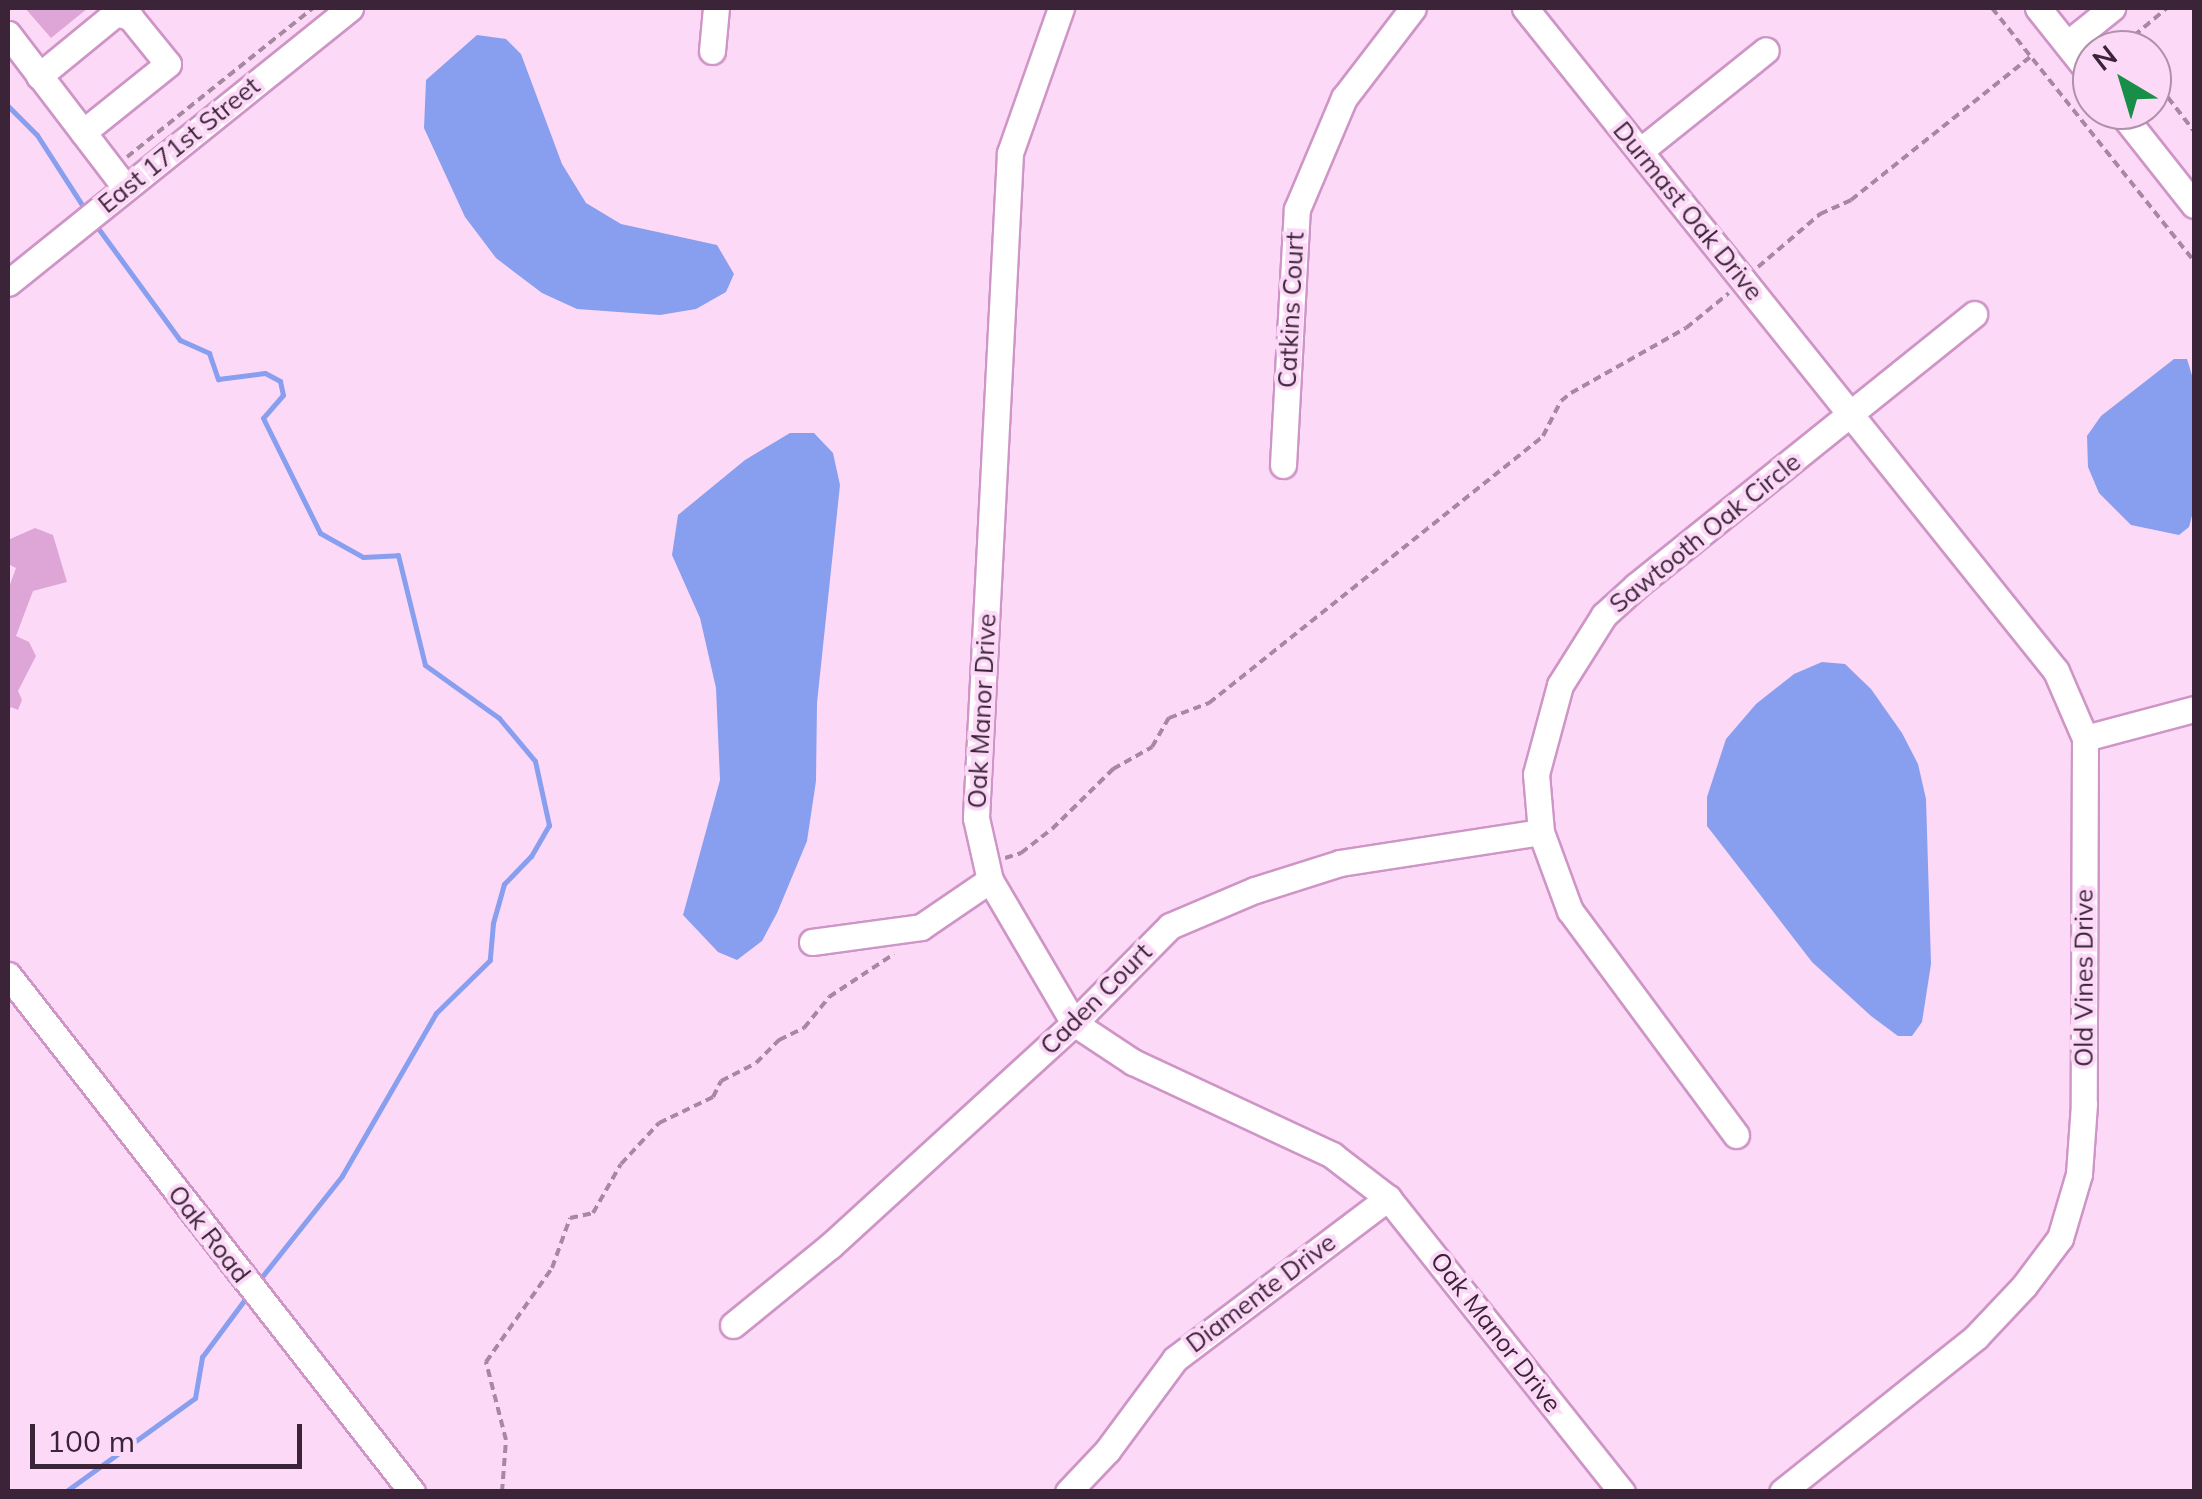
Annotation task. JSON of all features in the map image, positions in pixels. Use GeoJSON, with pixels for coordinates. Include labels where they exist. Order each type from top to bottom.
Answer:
{"type":"FeatureCollection","features":[{"type":"Feature","properties":{"kind":"street","name":"East 171st Street"},"geometry":{"type":"LineString","coordinates":[[8,282],[91,216],[118,178],[350,8]]}},
{"type":"Feature","properties":{"kind":"street"},"geometry":{"type":"LineString","coordinates":[[712,50],[716,8]]}},
{"type":"Feature","properties":{"kind":"street","name":"Oak Manor Drive"},"geometry":{"type":"LineString","coordinates":[[1061,8],[1010,152],[976,818],[988,872],[1074,1023],[1133,1062],[1332,1155],[1388,1198],[1622,1492]]}},
{"type":"Feature","properties":{"kind":"street","name":"Catkins Court"},"geometry":{"type":"LineString","coordinates":[[1283,465],[1291,258],[1297,209],[1344,98],[1413,8]]}},
{"type":"Feature","properties":{"kind":"street","name":"Durmast Oak Drive"},"geometry":{"type":"LineString","coordinates":[[1525,8],[1850,415]]}},
{"type":"Feature","properties":{"kind":"street"},"geometry":{"type":"LineString","coordinates":[[2038,8],[2072,51]]}},
{"type":"Feature","properties":{"kind":"street"},"geometry":{"type":"LineString","coordinates":[[2066,44],[2112,8]]}},
{"type":"Feature","properties":{"kind":"street"},"geometry":{"type":"LineString","coordinates":[[39,76],[116,13],[130,16],[168,64],[83,132]]}},
{"type":"Feature","properties":{"kind":"street"},"geometry":{"type":"LineString","coordinates":[[8,34],[118,178]]}},
{"type":"Feature","properties":{"kind":"street"},"geometry":{"type":"LineString","coordinates":[[1640,152],[1766,50]]}},
{"type":"Feature","properties":{"kind":"street"},"geometry":{"type":"LineString","coordinates":[[2135,130],[2194,205]]}},
{"type":"Feature","properties":{"kind":"street","name":"Sawtooth Oak Circle"},"geometry":{"type":"LineString","coordinates":[[1736,1135],[1570,911],[1541,832],[1536,774],[1560,685],[1604,615],[1974,314]]}},
{"type":"Feature","properties":{"kind":"street","name":"Old Vines Drive"},"geometry":{"type":"LineString","coordinates":[[1782,1492],[1976,1338],[2024,1286],[2060,1238],[2079,1174],[2084,1104],[2085,738],[2056,670],[1850,415]]}},
{"type":"Feature","properties":{"kind":"street"},"geometry":{"type":"LineString","coordinates":[[2085,738],[2194,709]]}},
{"type":"Feature","properties":{"kind":"street","name":"Caden Court"},"geometry":{"type":"LineString","coordinates":[[733,1325],[830,1246],[1074,1023],[1170,926],[1255,890],[1340,863],[1541,832]]}},
{"type":"Feature","properties":{"kind":"street"},"geometry":{"type":"LineString","coordinates":[[812,942],[921,926],[988,872]]}},
{"type":"Feature","properties":{"kind":"street","name":"Oak Road"},"geometry":{"type":"LineString","coordinates":[[8,975],[412,1492]]}},
{"type":"Feature","properties":{"kind":"street","name":"Diamente Drive"},"geometry":{"type":"LineString","coordinates":[[1068,1492],[1107,1451],[1175,1359],[1388,1198]]}},
{"type":"Feature","properties":{"kind":"path"},"geometry":{"type":"LineString","coordinates":[[118,178],[313,8]]}},
{"type":"Feature","properties":{"kind":"path"},"geometry":{"type":"LineString","coordinates":[[1992,8],[2194,261]]}},
{"type":"Feature","properties":{"kind":"path"},"geometry":{"type":"LineString","coordinates":[[2141,30],[2167,8]]}},
{"type":"Feature","properties":{"kind":"path"},"geometry":{"type":"LineString","coordinates":[[988,872],[1021,853],[1113,769],[1152,747],[1169,718],[1209,703],[1544,436],[1561,401],[1571,393],[1686,328],[1820,214],[1867,188],[2030,57]]}},
{"type":"Feature","properties":{"kind":"path"},"geometry":{"type":"LineString","coordinates":[[2172,103],[2194,131]]}},
{"type":"Feature","properties":{"kind":"path"},"geometry":{"type":"LineString","coordinates":[[502,1492],[506,1440],[486,1362],[552,1268],[570,1218],[593,1213],[621,1164],[660,1124],[713,1097],[721,1081],[756,1063],[779,1040],[804,1028],[829,997],[897,952]]}},
{"type":"Feature","properties":{"kind":"water"},"geometry":{"type":"Polygon","coordinates":[[[477,35],[506,39],[521,54],[562,164],[586,203],[621,224],[717,245],[734,274],[726,292],[696,309],[660,315],[577,309],[542,293],[496,258],[465,217],[424,128],[426,80],[477,35]]]}},
{"type":"Feature","properties":{"kind":"water"},"geometry":{"type":"Polygon","coordinates":[[[2174,359],[2187,359],[2194,382],[2194,508],[2189,527],[2179,535],[2131,525],[2099,493],[2088,467],[2087,436],[2101,416],[2174,359]]]}},
{"type":"Feature","properties":{"kind":"water"},"geometry":{"type":"Polygon","coordinates":[[[790,433],[814,433],[833,453],[840,485],[817,703],[816,781],[807,841],[777,913],[762,941],[737,960],[718,952],[683,915],[720,780],[716,688],[700,618],[672,555],[678,515],[745,460],[790,433]]]}},
{"type":"Feature","properties":{"kind":"water"},"geometry":{"type":"Polygon","coordinates":[[[1822,662],[1845,664],[1871,689],[1918,764],[1926,799],[1931,964],[1922,1022],[1912,1036],[1898,1036],[1812,962],[1707,826],[1707,797],[1726,739],[1756,704],[1794,674],[1822,662]]]}},
{"type":"Feature","properties":{"kind":"building"},"geometry":{"type":"Polygon","coordinates":[[[25,8],[88,8],[51,38],[25,8]]]}},
{"type":"Feature","properties":{"kind":"building"},"geometry":{"type":"Polygon","coordinates":[[[35,528],[53,535],[67,582],[33,591],[16,636],[29,642],[36,656],[18,691],[22,700],[18,710],[11,707],[8,714],[8,590],[16,568],[8,564],[8,540],[35,528]]]}},
{"type":"Feature","properties":{"kind":"waterway"},"geometry":{"type":"LineString","coordinates":[[8,106],[37,135],[86,211]]}},
{"type":"Feature","properties":{"kind":"waterway"},"geometry":{"type":"LineString","coordinates":[[95,224],[180,340],[209,353],[218,379],[265,373],[280,381],[283,395],[263,418],[320,533],[363,557],[398,555],[425,665],[499,718],[535,761],[549,825],[531,856],[504,884],[493,923],[490,960],[436,1013],[342,1176],[257,1283]]}},
{"type":"Feature","properties":{"kind":"waterway"},"geometry":{"type":"LineString","coordinates":[[65,1492],[195,1398],[202,1357],[248,1295]]}}]}
